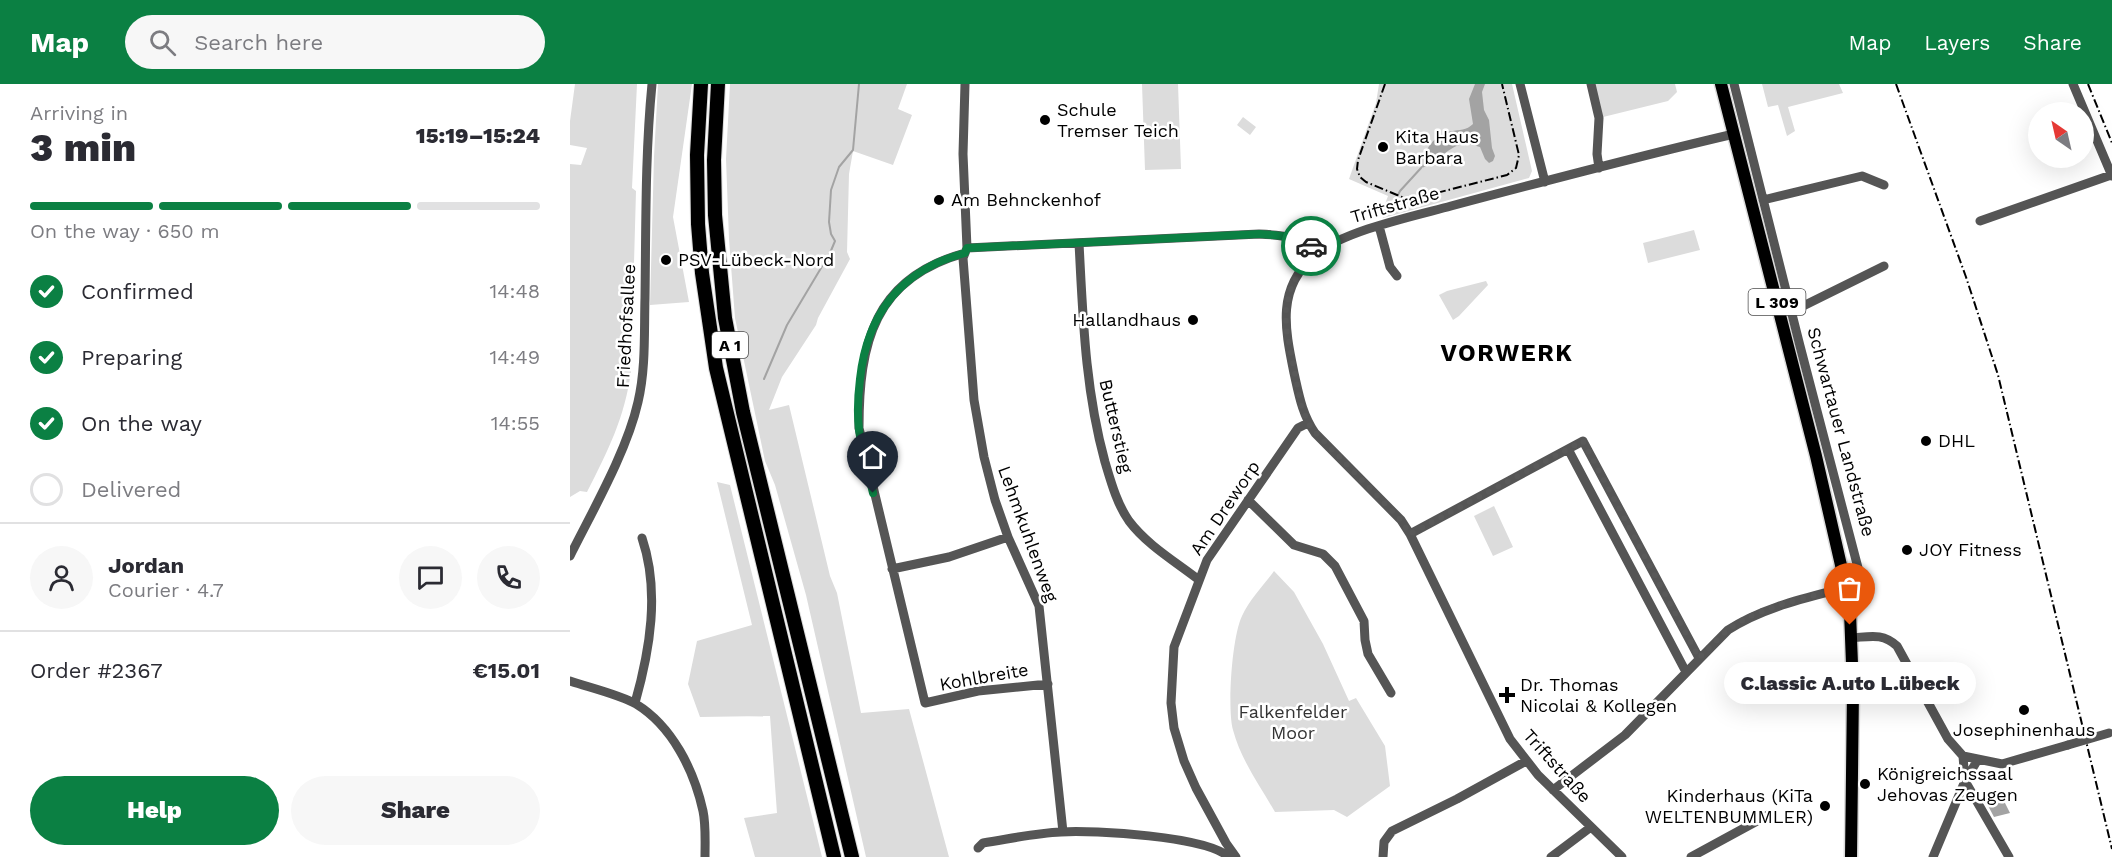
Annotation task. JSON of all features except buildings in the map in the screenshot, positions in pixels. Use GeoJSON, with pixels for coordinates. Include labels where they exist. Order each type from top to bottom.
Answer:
{"type":"FeatureCollection","features":[{"type":"Feature","properties":{"kind":"highway","name":"A 1"},"geometry":{"type":"LineString","coordinates":[[701,84],[697,155],[698,224],[702,273],[716,368],[834,857]]}},
{"type":"Feature","properties":{"kind":"highway","name":"A 1"},"geometry":{"type":"LineString","coordinates":[[718,84],[714,160],[715,215],[725,318],[744,412],[852,857]]}},
{"type":"Feature","properties":{"kind":"main road","name":"Schwartauer Landstraße"},"geometry":{"type":"LineString","coordinates":[[1721,84],[1816,456],[1846,587]]}},
{"type":"Feature","properties":{"kind":"main road","name":"L 309"},"geometry":{"type":"LineString","coordinates":[[1846,587],[1853,690],[1851,857]]}},
{"type":"Feature","properties":{"kind":"street","name":"Friedhofsallee"},"geometry":{"type":"LineString","coordinates":[[570,556],[619,454],[639,400],[644,348],[652,84]]}},
{"type":"Feature","properties":{"kind":"street"},"geometry":{"type":"LineString","coordinates":[[964,84],[963,154],[966,251]]}},
{"type":"Feature","properties":{"kind":"street"},"geometry":{"type":"LineString","coordinates":[[1520,84],[1545,182]]}},
{"type":"Feature","properties":{"kind":"street"},"geometry":{"type":"LineString","coordinates":[[1591,84],[1599,118],[1597,154],[1599,168]]}},
{"type":"Feature","properties":{"kind":"street","name":"Schwartauer Landstraße"},"geometry":{"type":"LineString","coordinates":[[1734,84],[1838,494],[1860,569],[1862,584],[1846,587]]}},
{"type":"Feature","properties":{"kind":"street"},"geometry":{"type":"LineString","coordinates":[[1980,221],[2112,176],[2073,84]]}},
{"type":"Feature","properties":{"kind":"street","name":"Triftstraße"},"geometry":{"type":"LineString","coordinates":[[1622,857],[1553,790],[1526,761],[1510,739],[1488,699],[1410,534],[1401,520],[1308,423],[1301,405],[1292,360],[1286,327],[1286,309],[1290,291],[1297,276],[1317,253],[1344,238],[1379,226],[1734,134]]}},
{"type":"Feature","properties":{"kind":"street"},"geometry":{"type":"LineString","coordinates":[[1763,200],[1862,176],[1884,185]]}},
{"type":"Feature","properties":{"kind":"street"},"geometry":{"type":"LineString","coordinates":[[1379,226],[1390,267],[1396,276]]}},
{"type":"Feature","properties":{"kind":"street"},"geometry":{"type":"LineString","coordinates":[[1008,537],[949,557],[892,569],[859,428],[859,392],[867,340],[876,320],[894,293],[917,273],[966,251],[1259,234],[1290,237],[1305,242],[1317,253]]}},
{"type":"Feature","properties":{"kind":"street","name":"Butterstieg"},"geometry":{"type":"LineString","coordinates":[[1079,243],[1086,371],[1098,433],[1112,484],[1121,508],[1140,534],[1199,580]]}},
{"type":"Feature","properties":{"kind":"street","name":"Lehmkuhlenweg"},"geometry":{"type":"LineString","coordinates":[[966,251],[963,258],[974,400],[984,457],[995,500],[1008,537],[1039,606],[1063,832]]}},
{"type":"Feature","properties":{"kind":"street"},"geometry":{"type":"LineString","coordinates":[[1791,312],[1884,266]]}},
{"type":"Feature","properties":{"kind":"street","name":"Am Dreworp"},"geometry":{"type":"LineString","coordinates":[[1236,857],[1218,830],[1184,761],[1174,728],[1171,704],[1174,647],[1207,560],[1298,428],[1308,423]]}},
{"type":"Feature","properties":{"kind":"street"},"geometry":{"type":"LineString","coordinates":[[1410,534],[1583,441],[1699,658]]}},
{"type":"Feature","properties":{"kind":"street"},"geometry":{"type":"LineString","coordinates":[[1568,449],[1686,672]]}},
{"type":"Feature","properties":{"kind":"street"},"geometry":{"type":"LineString","coordinates":[[1248,500],[1294,545],[1323,554],[1335,566],[1364,621],[1368,654],[1391,693]]}},
{"type":"Feature","properties":{"kind":"street"},"geometry":{"type":"LineString","coordinates":[[1611,531],[1626,523]]}},
{"type":"Feature","properties":{"kind":"street"},"geometry":{"type":"LineString","coordinates":[[635,703],[646,665],[651,605],[648,555],[642,538]]}},
{"type":"Feature","properties":{"kind":"street","name":"Kohlbreite"},"geometry":{"type":"LineString","coordinates":[[892,569],[925,703],[978,691],[1048,684]]}},
{"type":"Feature","properties":{"kind":"street"},"geometry":{"type":"LineString","coordinates":[[1553,790],[1625,735],[1728,630],[1743,620],[1773,608],[1846,587]]}},
{"type":"Feature","properties":{"kind":"street"},"geometry":{"type":"LineString","coordinates":[[1648,600],[1663,592]]}},
{"type":"Feature","properties":{"kind":"street"},"geometry":{"type":"LineString","coordinates":[[1850,638],[1882,636],[1897,646],[1948,739],[1963,756],[2002,764],[2110,732]]}},
{"type":"Feature","properties":{"kind":"street"},"geometry":{"type":"LineString","coordinates":[[570,681],[635,703],[671,736],[686,761],[696,788],[703,813],[705,857]]}},
{"type":"Feature","properties":{"kind":"street"},"geometry":{"type":"LineString","coordinates":[[1963,756],[1965,781],[2009,857]]}},
{"type":"Feature","properties":{"kind":"street"},"geometry":{"type":"LineString","coordinates":[[1933,857],[1965,781],[1977,760]]}},
{"type":"Feature","properties":{"kind":"street"},"geometry":{"type":"LineString","coordinates":[[1383,857],[1384,842],[1392,831],[1526,761]]}},
{"type":"Feature","properties":{"kind":"street"},"geometry":{"type":"LineString","coordinates":[[1691,857],[1770,814]]}},
{"type":"Feature","properties":{"kind":"street"},"geometry":{"type":"LineString","coordinates":[[1551,857],[1591,827]]}},
{"type":"Feature","properties":{"kind":"street"},"geometry":{"type":"LineString","coordinates":[[1208,845],[1218,830]]}},
{"type":"Feature","properties":{"kind":"street"},"geometry":{"type":"LineString","coordinates":[[978,848],[983,843],[1063,832],[1142,835],[1208,845],[1229,857]]}},
{"type":"Feature","properties":{"kind":"green space"},"geometry":{"type":"Polygon","coordinates":[[[575,84],[637,84],[632,188],[636,191],[631,371],[625,404],[615,433],[587,492],[580,491],[570,497],[570,164],[581,165],[587,148],[570,145],[570,121],[575,84]]]}},
{"type":"Feature","properties":{"kind":"green space"},"geometry":{"type":"Polygon","coordinates":[[[658,84],[692,84],[673,217],[689,302],[650,305],[654,157],[658,84]]]}},
{"type":"Feature","properties":{"kind":"green space"},"geometry":{"type":"Polygon","coordinates":[[[730,84],[907,84],[898,109],[912,115],[893,165],[853,151],[849,174],[847,252],[850,259],[816,325],[782,377],[769,410],[789,405],[830,576],[837,593],[861,713],[909,709],[949,857],[866,857],[806,595],[775,485],[765,461],[735,318],[726,159],[730,84]]]}},
{"type":"Feature","properties":{"kind":"green space"},"geometry":{"type":"Polygon","coordinates":[[[1142,84],[1178,84],[1181,169],[1145,170],[1142,84]]]}},
{"type":"Feature","properties":{"kind":"green space"},"geometry":{"type":"Polygon","coordinates":[[[1379,84],[1512,84],[1532,171],[1529,178],[1383,218],[1382,212],[1388,196],[1349,179],[1376,103],[1379,84]]]}},
{"type":"Feature","properties":{"kind":"green space"},"geometry":{"type":"Polygon","coordinates":[[[1591,84],[1675,84],[1677,92],[1668,101],[1599,118],[1591,84]]]}},
{"type":"Feature","properties":{"kind":"green space"},"geometry":{"type":"Polygon","coordinates":[[[1762,84],[1839,84],[1843,93],[1788,107],[1795,131],[1787,136],[1778,105],[1768,107],[1762,84]]]}},
{"type":"Feature","properties":{"kind":"green space"},"geometry":{"type":"Polygon","coordinates":[[[1243,117],[1256,127],[1250,135],[1237,125],[1243,117]]]}},
{"type":"Feature","properties":{"kind":"green space"},"geometry":{"type":"Polygon","coordinates":[[[1694,230],[1700,250],[1648,263],[1643,243],[1694,230]]]}},
{"type":"Feature","properties":{"kind":"green space"},"geometry":{"type":"Polygon","coordinates":[[[1486,281],[1488,285],[1453,320],[1439,295],[1486,281]]]}},
{"type":"Feature","properties":{"kind":"green space"},"geometry":{"type":"Polygon","coordinates":[[[717,482],[730,485],[822,857],[755,857],[744,818],[777,813],[770,716],[700,717],[688,684],[697,641],[752,625],[717,482]]]}},
{"type":"Feature","properties":{"kind":"green space"},"geometry":{"type":"Polygon","coordinates":[[[1494,506],[1513,547],[1493,556],[1474,516],[1494,506]]]}},
{"type":"Feature","properties":{"kind":"green space","name":"Falkenfelder Moor"},"geometry":{"type":"Polygon","coordinates":[[[1274,571],[1294,592],[1323,644],[1349,701],[1356,698],[1385,746],[1390,786],[1347,817],[1334,810],[1275,812],[1236,741],[1230,706],[1233,655],[1238,626],[1249,604],[1274,571]]]}},
{"type":"Feature","properties":{"kind":"shaded area"},"geometry":{"type":"Polygon","coordinates":[[[1475,84],[1485,84],[1482,92],[1495,156],[1493,161],[1489,163],[1485,159],[1480,147],[1465,144],[1453,148],[1421,168],[1422,157],[1439,136],[1468,128],[1473,124],[1469,99],[1475,84]]]}},
{"type":"Feature","properties":{"kind":"shaded area"},"geometry":{"type":"Polygon","coordinates":[[[2001,795],[2010,813],[1994,817],[1985,800],[2001,795]]]}},
{"type":"Feature","properties":{"kind":"waterway"},"geometry":{"type":"LineString","coordinates":[[764,379],[787,325],[835,241],[829,222],[831,190],[839,167],[853,150],[859,84]]}},
{"type":"Feature","properties":{"kind":"waterway"},"geometry":{"type":"LineString","coordinates":[[1390,210],[1400,191],[1421,168]]}},
{"type":"Feature","properties":{"kind":"railway"},"geometry":{"type":"LineString","coordinates":[[1385,84],[1358,160],[1357,169],[1360,177],[1366,182],[1409,200],[1507,175],[1516,168],[1519,155],[1502,84]]}},
{"type":"Feature","properties":{"kind":"railway"},"geometry":{"type":"LineString","coordinates":[[1896,84],[1966,277],[1998,375],[2112,849]]}},
{"type":"Feature","properties":{"kind":"railway"},"geometry":{"type":"LineString","coordinates":[[2088,84],[2112,143]]}},
{"type":"Feature","properties":{"kind":"way so far"},"geometry":{"type":"LineString","coordinates":[[1311,246],[1317,253],[1305,264],[1297,276],[1290,291],[1286,309],[1286,327],[1304,415],[1315,432],[1401,520],[1410,534],[1583,441],[1699,658],[1728,630],[1743,620],[1773,608],[1846,587],[1850,625]]}},
{"type":"Feature","properties":{"kind":"place","name":"Schule Tremser Teich"},"geometry":{"type":"Point","coordinates":[1045,120]}},
{"type":"Feature","properties":{"kind":"place","name":"Kita Haus Barbara"},"geometry":{"type":"Point","coordinates":[1383,147]}},
{"type":"Feature","properties":{"kind":"place","name":"Am Behnckenhof"},"geometry":{"type":"Point","coordinates":[939,200]}},
{"type":"Feature","properties":{"kind":"place","name":"PSV-Lübeck-Nord"},"geometry":{"type":"Point","coordinates":[666,260]}},
{"type":"Feature","properties":{"kind":"place","name":"Hallandhaus"},"geometry":{"type":"Point","coordinates":[1193,320]}},
{"type":"Feature","properties":{"kind":"place","name":"DHL"},"geometry":{"type":"Point","coordinates":[1926,441]}},
{"type":"Feature","properties":{"kind":"place","name":"JOY Fitness"},"geometry":{"type":"Point","coordinates":[1907,550]}},
{"type":"Feature","properties":{"kind":"place","name":"C.lassic A.uto L.übeck"},"geometry":{"type":"Point","coordinates":[1850,625]}},
{"type":"Feature","properties":{"kind":"place","name":"Dr. Thomas Nicolai & Kollegen"},"geometry":{"type":"Point","coordinates":[1507,695]}},
{"type":"Feature","properties":{"kind":"place","name":"Josephinenhaus"},"geometry":{"type":"Point","coordinates":[2024,710]}},
{"type":"Feature","properties":{"kind":"place","name":"Königreichssaal Jehovas Zeugen"},"geometry":{"type":"Point","coordinates":[1865,784]}},
{"type":"Feature","properties":{"kind":"place","name":"Kinderhaus (KiTa WELTENBUMMLER)"},"geometry":{"type":"Point","coordinates":[1825,806]}},
{"type":"Feature","properties":{"kind":"district","name":"VORWERK"},"geometry":{"type":"Point","coordinates":[1507,353]}},
{"type":"Feature","properties":{"kind":"route"},"geometry":{"type":"LineString","coordinates":[[873,493],[859,428],[862,363],[867,340],[876,320],[894,293],[917,273],[965,253],[967,248],[1259,234],[1290,237],[1311,246]]}}]}
